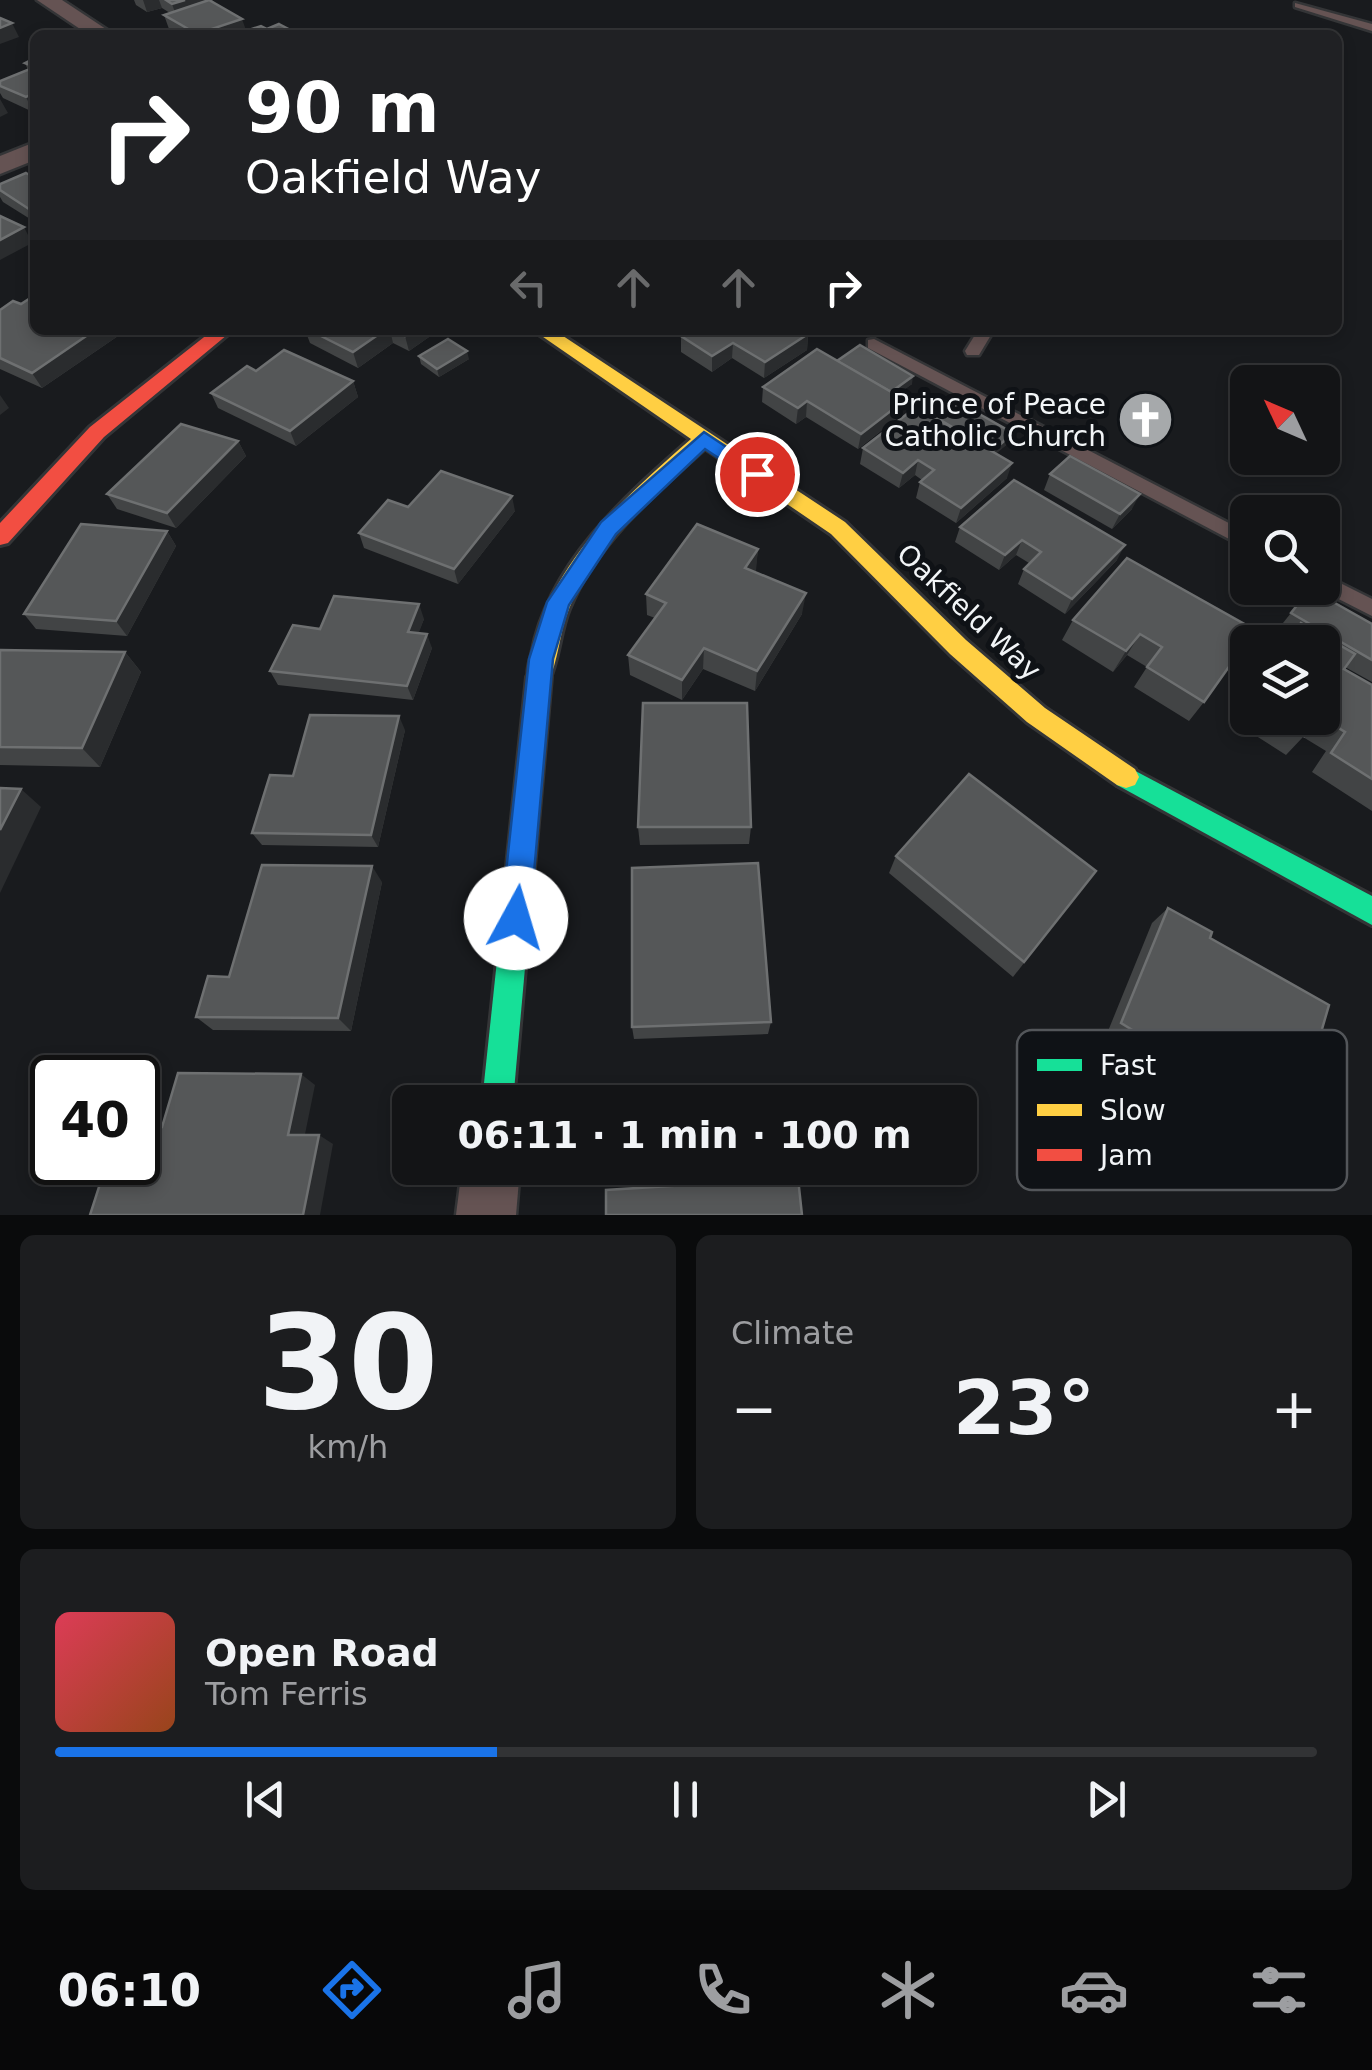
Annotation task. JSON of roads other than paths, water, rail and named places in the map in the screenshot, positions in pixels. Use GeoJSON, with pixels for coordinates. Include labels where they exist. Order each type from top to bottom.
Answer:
{"type":"FeatureCollection","features":[{"type":"Feature","properties":{"kind":"street"},"geometry":{"type":"LineString","coordinates":[[46,0],[96,30]]}},
{"type":"Feature","properties":{"kind":"street"},"geometry":{"type":"LineString","coordinates":[[0,166],[30,152]]}},
{"type":"Feature","properties":{"kind":"street"},"geometry":{"type":"LineString","coordinates":[[0,537],[97,432],[218,335]]}},
{"type":"Feature","properties":{"kind":"street","name":"Oakfield Way"},"geometry":{"type":"LineString","coordinates":[[550,335],[838,528],[958,647],[1036,715],[1094,757],[1160,798],[1372,911]]}},
{"type":"Feature","properties":{"kind":"street"},"geometry":{"type":"LineString","coordinates":[[499,1085],[541,659],[558,602],[608,528],[704,438]]}},
{"type":"Feature","properties":{"kind":"street"},"geometry":{"type":"LineString","coordinates":[[486,1215],[489,1185]]}},
{"type":"Feature","properties":{"kind":"lane"},"geometry":{"type":"LineString","coordinates":[[1299,5],[1372,28]]}},
{"type":"Feature","properties":{"kind":"lane"},"geometry":{"type":"LineString","coordinates":[[973,350],[983,335]]}},
{"type":"Feature","properties":{"kind":"lane"},"geometry":{"type":"LineString","coordinates":[[874,344],[1230,532]]}},
{"type":"Feature","properties":{"kind":"lane"},"geometry":{"type":"LineString","coordinates":[[1340,590],[1372,608]]}},
{"type":"Feature","properties":{"kind":"place","name":"Prince of Peace Catholic Church"},"geometry":{"type":"Point","coordinates":[1145,420]}}]}
